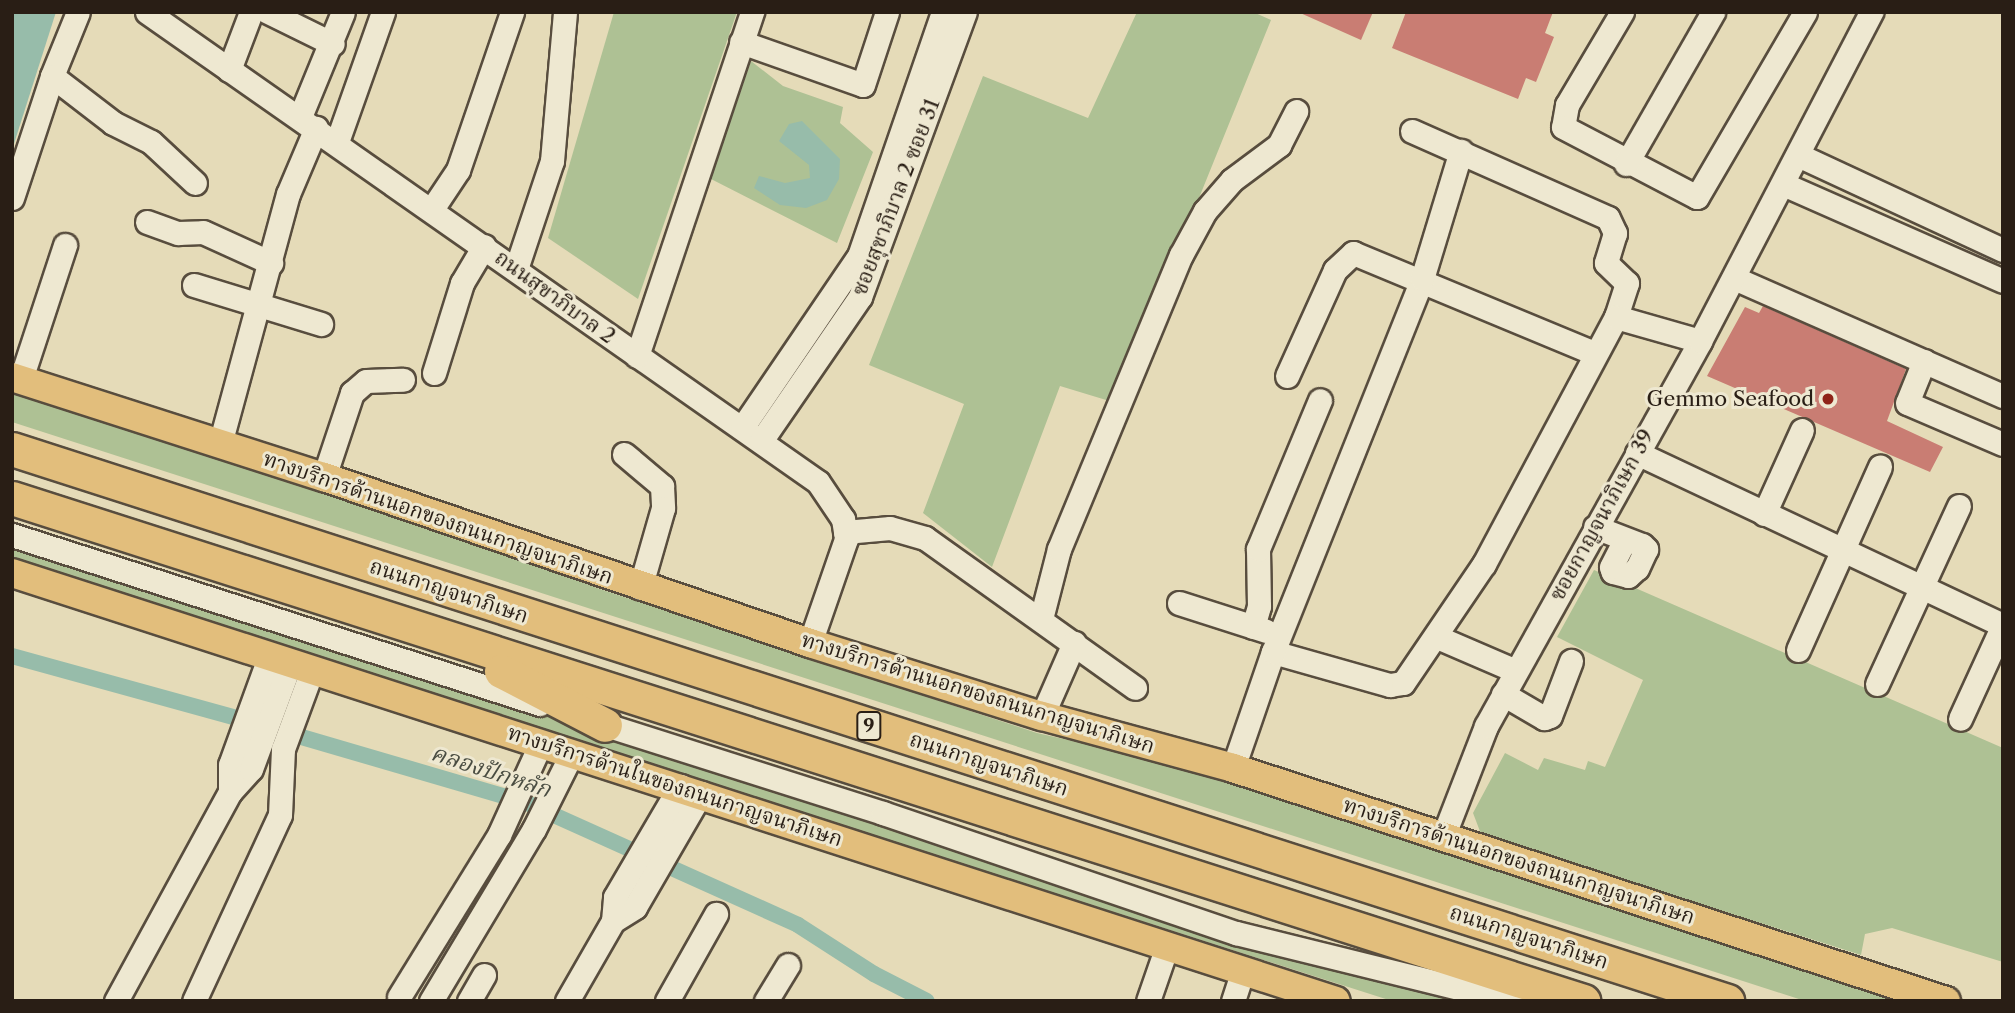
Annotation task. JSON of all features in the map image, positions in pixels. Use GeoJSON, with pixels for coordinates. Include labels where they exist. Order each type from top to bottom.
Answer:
{"type":"FeatureCollection","features":[{"type":"Feature","properties":{"kind":"highway","name":"ถนนกาญจนาภิเษก"},"geometry":{"type":"LineString","coordinates":[[12,449],[1727,1001]]}},
{"type":"Feature","properties":{"kind":"highway","name":"ถนนกาญจนาภิเษก"},"geometry":{"type":"LineString","coordinates":[[12,498],[1583,1001]]}},
{"type":"Feature","properties":{"kind":"highway"},"geometry":{"type":"LineString","coordinates":[[414,626],[605,725]]}},
{"type":"Feature","properties":{"kind":"main road","name":"ทางบริการด้านนอกของถนนกาญจนาภิเษก"},"geometry":{"type":"LineString","coordinates":[[17,378],[324,477],[810,643],[1042,716],[1233,768],[1946,1001]]}},
{"type":"Feature","properties":{"kind":"main road","name":"ทางบริการด้านในของถนนกาญจนาภิเษก"},"geometry":{"type":"LineString","coordinates":[[12,573],[1243,970],[1307,996]]}},
{"type":"Feature","properties":{"kind":"street"},"geometry":{"type":"LineString","coordinates":[[12,198],[52,76],[78,12]]}},
{"type":"Feature","properties":{"kind":"street","name":"ถนนสุขาภิบาล 2"},"geometry":{"type":"LineString","coordinates":[[147,12],[181,22],[229,70],[337,142],[818,482],[843,519],[845,532]]}},
{"type":"Feature","properties":{"kind":"street"},"geometry":{"type":"LineString","coordinates":[[229,70],[251,12]]}},
{"type":"Feature","properties":{"kind":"street"},"geometry":{"type":"LineString","coordinates":[[268,12],[333,44]]}},
{"type":"Feature","properties":{"kind":"street"},"geometry":{"type":"LineString","coordinates":[[220,444],[260,306],[308,122],[343,12]]}},
{"type":"Feature","properties":{"kind":"street"},"geometry":{"type":"LineString","coordinates":[[337,142],[383,12]]}},
{"type":"Feature","properties":{"kind":"street"},"geometry":{"type":"LineString","coordinates":[[432,209],[458,170],[512,12]]}},
{"type":"Feature","properties":{"kind":"street"},"geometry":{"type":"LineString","coordinates":[[516,268],[552,161],[565,12]]}},
{"type":"Feature","properties":{"kind":"street"},"geometry":{"type":"LineString","coordinates":[[637,356],[751,12]]}},
{"type":"Feature","properties":{"kind":"street"},"geometry":{"type":"LineString","coordinates":[[741,42],[863,85],[887,12]]}},
{"type":"Feature","properties":{"kind":"street","name":"ซอยสุขาภิบาล 2 ซอย 31"},"geometry":{"type":"LineString","coordinates":[[761,442],[824,331],[859,256],[943,12]]}},
{"type":"Feature","properties":{"kind":"street","name":"ซอยสุขาภิบาล 2 ซอย 31"},"geometry":{"type":"LineString","coordinates":[[743,428],[824,331],[860,297],[879,252],[965,12]]}},
{"type":"Feature","properties":{"kind":"street"},"geometry":{"type":"LineString","coordinates":[[1622,12],[1567,105],[1563,127],[1626,164],[1697,197],[1805,12]]}},
{"type":"Feature","properties":{"kind":"street"},"geometry":{"type":"LineString","coordinates":[[1626,164],[1713,12]]}},
{"type":"Feature","properties":{"kind":"street","name":"ซอยกาญจนาภิเษก 39"},"geometry":{"type":"LineString","coordinates":[[1443,837],[1503,694],[1734,278],[1871,12]]}},
{"type":"Feature","properties":{"kind":"street"},"geometry":{"type":"LineString","coordinates":[[52,76],[113,123],[151,142],[195,183]]}},
{"type":"Feature","properties":{"kind":"street"},"geometry":{"type":"LineString","coordinates":[[1041,619],[1059,549],[1181,255],[1205,211],[1232,180],[1279,145],[1296,111]]}},
{"type":"Feature","properties":{"kind":"street"},"geometry":{"type":"LineString","coordinates":[[1179,603],[1253,627],[1276,644],[1390,685],[1403,683],[1437,637],[1510,520],[1616,317],[1627,283],[1605,263],[1615,233],[1608,218],[1412,131]]}},
{"type":"Feature","properties":{"kind":"street"},"geometry":{"type":"LineString","coordinates":[[1233,768],[1276,644],[1422,279],[1461,151]]}},
{"type":"Feature","properties":{"kind":"street"},"geometry":{"type":"LineString","coordinates":[[1798,155],[2003,250]]}},
{"type":"Feature","properties":{"kind":"street"},"geometry":{"type":"LineString","coordinates":[[1783,184],[2003,281]]}},
{"type":"Feature","properties":{"kind":"street"},"geometry":{"type":"LineString","coordinates":[[146,222],[178,233],[202,232],[271,263]]}},
{"type":"Feature","properties":{"kind":"street"},"geometry":{"type":"LineString","coordinates":[[17,378],[65,245]]}},
{"type":"Feature","properties":{"kind":"street"},"geometry":{"type":"LineString","coordinates":[[434,373],[463,283],[484,246]]}},
{"type":"Feature","properties":{"kind":"street"},"geometry":{"type":"LineString","coordinates":[[1287,376],[1342,258],[1353,253],[1364,255],[1595,353]]}},
{"type":"Feature","properties":{"kind":"street"},"geometry":{"type":"LineString","coordinates":[[1734,278],[2003,396]]}},
{"type":"Feature","properties":{"kind":"street"},"geometry":{"type":"LineString","coordinates":[[194,285],[321,324]]}},
{"type":"Feature","properties":{"kind":"street"},"geometry":{"type":"LineString","coordinates":[[1616,317],[1700,341]]}},
{"type":"Feature","properties":{"kind":"street"},"geometry":{"type":"LineString","coordinates":[[1924,361],[1907,403],[2003,444]]}},
{"type":"Feature","properties":{"kind":"street"},"geometry":{"type":"LineString","coordinates":[[324,477],[352,393],[366,381],[403,380]]}},
{"type":"Feature","properties":{"kind":"street"},"geometry":{"type":"LineString","coordinates":[[1253,627],[1259,606],[1258,549],[1320,400]]}},
{"type":"Feature","properties":{"kind":"street"},"geometry":{"type":"LineString","coordinates":[[1764,514],[1802,430]]}},
{"type":"Feature","properties":{"kind":"street"},"geometry":{"type":"LineString","coordinates":[[1637,453],[1842,552],[2003,625],[1960,719]]}},
{"type":"Feature","properties":{"kind":"street"},"geometry":{"type":"LineString","coordinates":[[624,454],[662,486],[663,508],[640,587]]}},
{"type":"Feature","properties":{"kind":"street"},"geometry":{"type":"LineString","coordinates":[[1798,650],[1880,467]]}},
{"type":"Feature","properties":{"kind":"street"},"geometry":{"type":"LineString","coordinates":[[1877,684],[1959,506]]}},
{"type":"Feature","properties":{"kind":"street"},"geometry":{"type":"LineString","coordinates":[[1595,527],[1625,539]]}},
{"type":"Feature","properties":{"kind":"street"},"geometry":{"type":"LineString","coordinates":[[810,643],[841,560],[845,532],[890,528],[925,538],[1135,688]]}},
{"type":"Feature","properties":{"kind":"street"},"geometry":{"type":"LineString","coordinates":[[12,535],[605,725],[1236,933],[1467,990],[1545,1001]]}},
{"type":"Feature","properties":{"kind":"street"},"geometry":{"type":"LineString","coordinates":[[1437,637],[1516,671]]}},
{"type":"Feature","properties":{"kind":"street"},"geometry":{"type":"LineString","coordinates":[[1042,716],[1074,643]]}},
{"type":"Feature","properties":{"kind":"street"},"geometry":{"type":"LineString","coordinates":[[116,1001],[230,792],[230,765],[272,713],[291,661]]}},
{"type":"Feature","properties":{"kind":"street"},"geometry":{"type":"LineString","coordinates":[[194,1001],[280,815],[283,749],[272,713],[291,661]]}},
{"type":"Feature","properties":{"kind":"street"},"geometry":{"type":"LineString","coordinates":[[1503,694],[1544,718],[1550,716],[1571,661]]}},
{"type":"Feature","properties":{"kind":"street"},"geometry":{"type":"LineString","coordinates":[[399,997],[499,835],[541,743]]}},
{"type":"Feature","properties":{"kind":"street"},"geometry":{"type":"LineString","coordinates":[[431,1001],[534,829],[572,753]]}},
{"type":"Feature","properties":{"kind":"street"},"geometry":{"type":"LineString","coordinates":[[567,1001],[613,921],[635,907],[642,875],[690,790]]}},
{"type":"Feature","properties":{"kind":"street"},"geometry":{"type":"LineString","coordinates":[[669,1000],[716,914]]}},
{"type":"Feature","properties":{"kind":"street"},"geometry":{"type":"LineString","coordinates":[[1148,1001],[1167,946]]}},
{"type":"Feature","properties":{"kind":"street"},"geometry":{"type":"LineString","coordinates":[[766,1001],[788,965]]}},
{"type":"Feature","properties":{"kind":"street"},"geometry":{"type":"LineString","coordinates":[[1233,1001],[1243,970]]}},
{"type":"Feature","properties":{"kind":"street"},"geometry":{"type":"LineString","coordinates":[[469,1001],[484,975]]}},
{"type":"Feature","properties":{"kind":"shaded area"},"geometry":{"type":"Polygon","coordinates":[[[12,12],[56,12],[12,150],[12,12]]]}},
{"type":"Feature","properties":{"kind":"shaded area"},"geometry":{"type":"Polygon","coordinates":[[[614,12],[737,12],[638,299],[548,238],[614,12]]]}},
{"type":"Feature","properties":{"kind":"shaded area"},"geometry":{"type":"Polygon","coordinates":[[[1137,12],[1253,12],[1271,20],[1116,403],[1060,386],[992,567],[923,513],[964,404],[869,365],[983,76],[1088,118],[1137,12]]]}},
{"type":"Feature","properties":{"kind":"shaded area"},"geometry":{"type":"Polygon","coordinates":[[[751,61],[783,86],[843,107],[840,123],[873,152],[837,243],[711,179],[751,61]]]}},
{"type":"Feature","properties":{"kind":"shaded area"},"geometry":{"type":"Polygon","coordinates":[[[802,121],[840,159],[839,179],[827,200],[806,208],[780,205],[754,188],[759,176],[785,183],[810,178],[809,165],[779,141],[789,124],[802,121]]]}},
{"type":"Feature","properties":{"kind":"shaded area"},"geometry":{"type":"Polygon","coordinates":[[[12,392],[469,538],[600,589],[1037,733],[1180,765],[1905,1001],[1805,1001],[12,422],[12,392]]]}},
{"type":"Feature","properties":{"kind":"shaded area"},"geometry":{"type":"Polygon","coordinates":[[[12,548],[800,796],[1468,1001],[1392,1001],[12,560],[12,548]]]}},
{"type":"Feature","properties":{"kind":"shaded area"},"geometry":{"type":"Polygon","coordinates":[[[1594,570],[2003,748],[2003,962],[1892,928],[1865,934],[1861,955],[1481,834],[1473,813],[1505,753],[1538,770],[1544,758],[1585,770],[1588,761],[1605,767],[1643,680],[1557,637],[1594,570]]]}},
{"type":"Feature","properties":{"kind":"building"},"geometry":{"type":"Polygon","coordinates":[[[1298,12],[1373,12],[1361,40],[1298,12]]]}},
{"type":"Feature","properties":{"kind":"building"},"geometry":{"type":"Polygon","coordinates":[[[1406,12],[1553,12],[1545,33],[1554,37],[1536,82],[1526,78],[1518,99],[1392,48],[1406,12]]]}},
{"type":"Feature","properties":{"kind":"building","name":"Gemmo Seafood"},"geometry":{"type":"Polygon","coordinates":[[[1763,306],[1906,369],[1887,421],[1943,447],[1930,472],[1707,376],[1745,307],[1759,313],[1763,306]]]}},
{"type":"Feature","properties":{"kind":"waterway","name":"คลองปักหลัก"},"geometry":{"type":"LineString","coordinates":[[12,656],[256,723]]}},
{"type":"Feature","properties":{"kind":"waterway","name":"คลองปักหลัก"},"geometry":{"type":"LineString","coordinates":[[281,731],[527,803],[798,925],[874,974],[927,1001]]}},
{"type":"Feature","properties":{"kind":"place","name":"Gemmo Seafood"},"geometry":{"type":"Point","coordinates":[1828,399]}}]}
